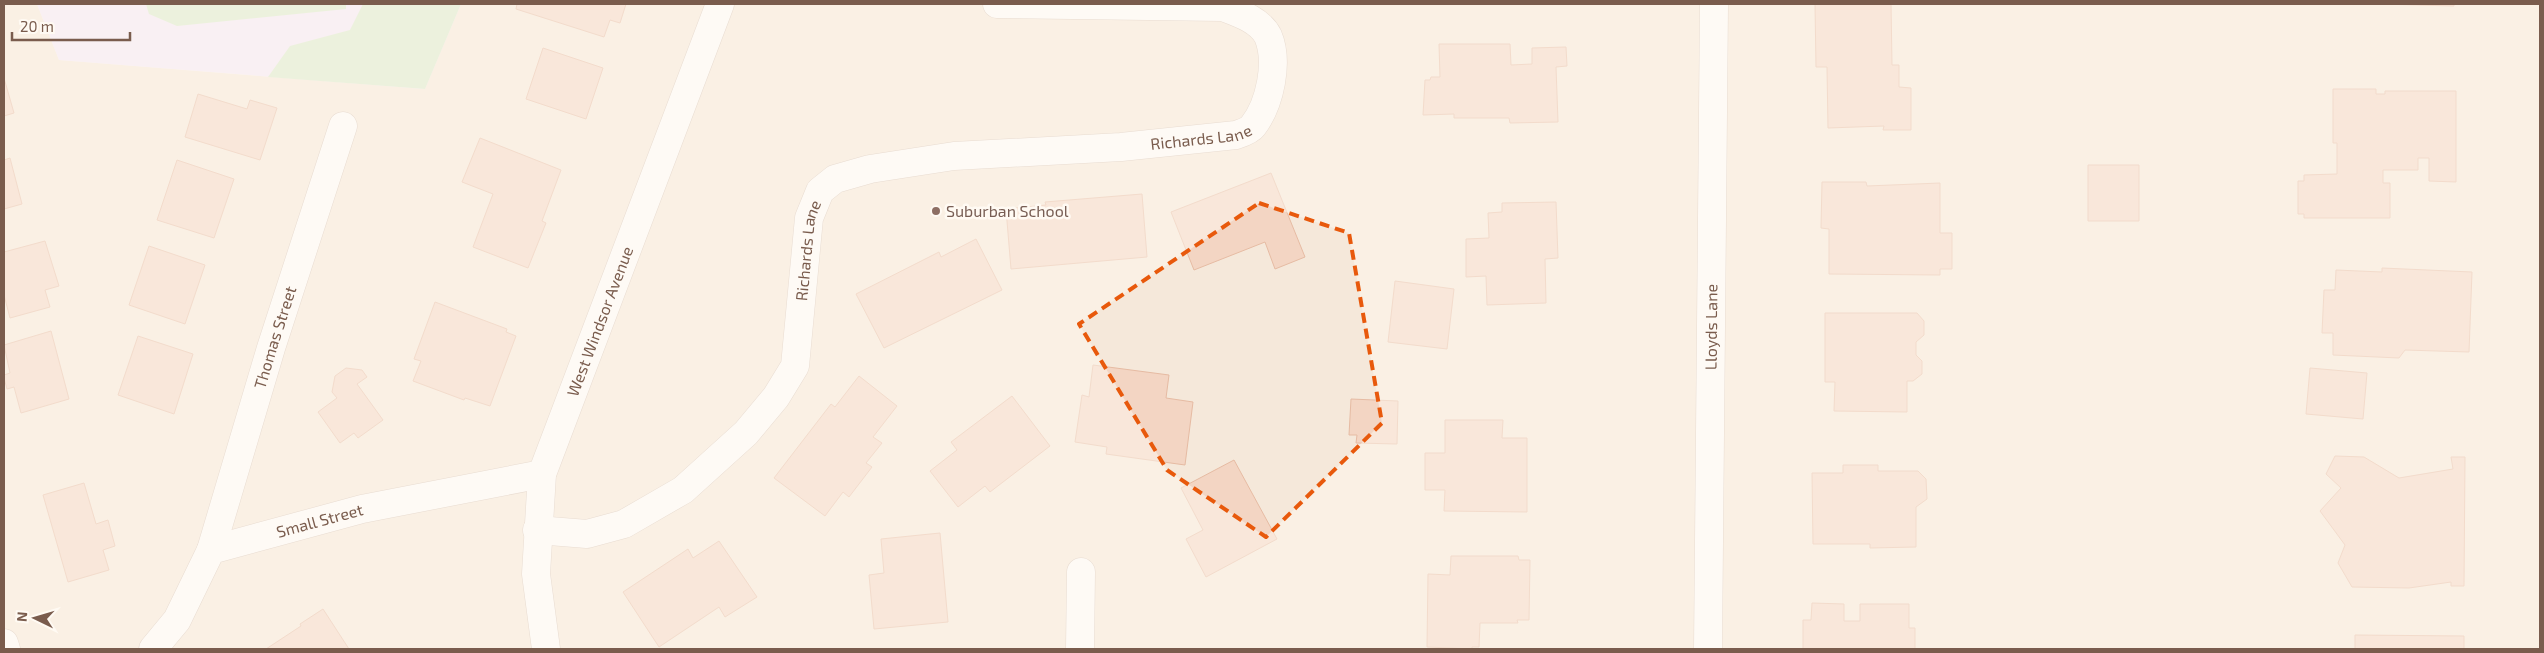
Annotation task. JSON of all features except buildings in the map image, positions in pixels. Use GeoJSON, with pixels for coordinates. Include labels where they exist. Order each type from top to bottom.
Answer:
{"type":"FeatureCollection","features":[{"type":"Feature","properties":{"kind":"street","name":"West Windsor Avenue"},"geometry":{"type":"LineString","coordinates":[[546,649],[536,574],[537,530],[542,474],[720,4]]}},
{"type":"Feature","properties":{"kind":"street","name":"Richards Lane"},"geometry":{"type":"LineString","coordinates":[[537,530],[587,534],[624,524],[683,490],[746,433],[776,396],[795,366],[810,218],[820,191],[835,179],[870,169],[954,156],[1121,147],[1236,135],[1252,127],[1271,84],[1273,59],[1268,35],[1249,17],[1223,7],[997,4]]}},
{"type":"Feature","properties":{"kind":"street","name":"Lloyds Lane"},"geometry":{"type":"LineString","coordinates":[[1708,649],[1714,4]]}},
{"type":"Feature","properties":{"kind":"street","name":"Thomas Street"},"geometry":{"type":"LineString","coordinates":[[211,550],[271,348],[343,126]]}},
{"type":"Feature","properties":{"kind":"street","name":"Small Street"},"geometry":{"type":"LineString","coordinates":[[211,550],[362,509],[542,474]]}},
{"type":"Feature","properties":{"kind":"street"},"geometry":{"type":"LineString","coordinates":[[153,649],[176,620],[211,550]]}},
{"type":"Feature","properties":{"kind":"street"},"geometry":{"type":"LineString","coordinates":[[1080,649],[1081,572]]}},
{"type":"Feature","properties":{"kind":"street"},"geometry":{"type":"LineString","coordinates":[[4,643],[6,649]]}},
{"type":"Feature","properties":{"kind":"highlighted area"},"geometry":{"type":"Polygon","coordinates":[[[1259,203],[1349,233],[1382,423],[1266,537],[1167,470],[1079,324],[1259,203]]]}},
{"type":"Feature","properties":{"kind":"shaded area"},"geometry":{"type":"Polygon","coordinates":[[[4,4],[37,4],[59,60],[424,89],[461,4],[2540,4],[2540,649],[4,649],[4,4]]]}},
{"type":"Feature","properties":{"kind":"shaded area"},"geometry":{"type":"Polygon","coordinates":[[[37,4],[461,4],[425,89],[59,60],[37,4]]]}},
{"type":"Feature","properties":{"kind":"green space"},"geometry":{"type":"Polygon","coordinates":[[[146,4],[346,4],[346,9],[177,26],[149,14],[146,4]]]}},
{"type":"Feature","properties":{"kind":"green space"},"geometry":{"type":"Polygon","coordinates":[[[363,4],[461,4],[425,89],[268,77],[290,46],[350,30],[363,4]]]}},
{"type":"Feature","properties":{"kind":"place","name":"Suburban School"},"geometry":{"type":"Point","coordinates":[936,211]}}]}
